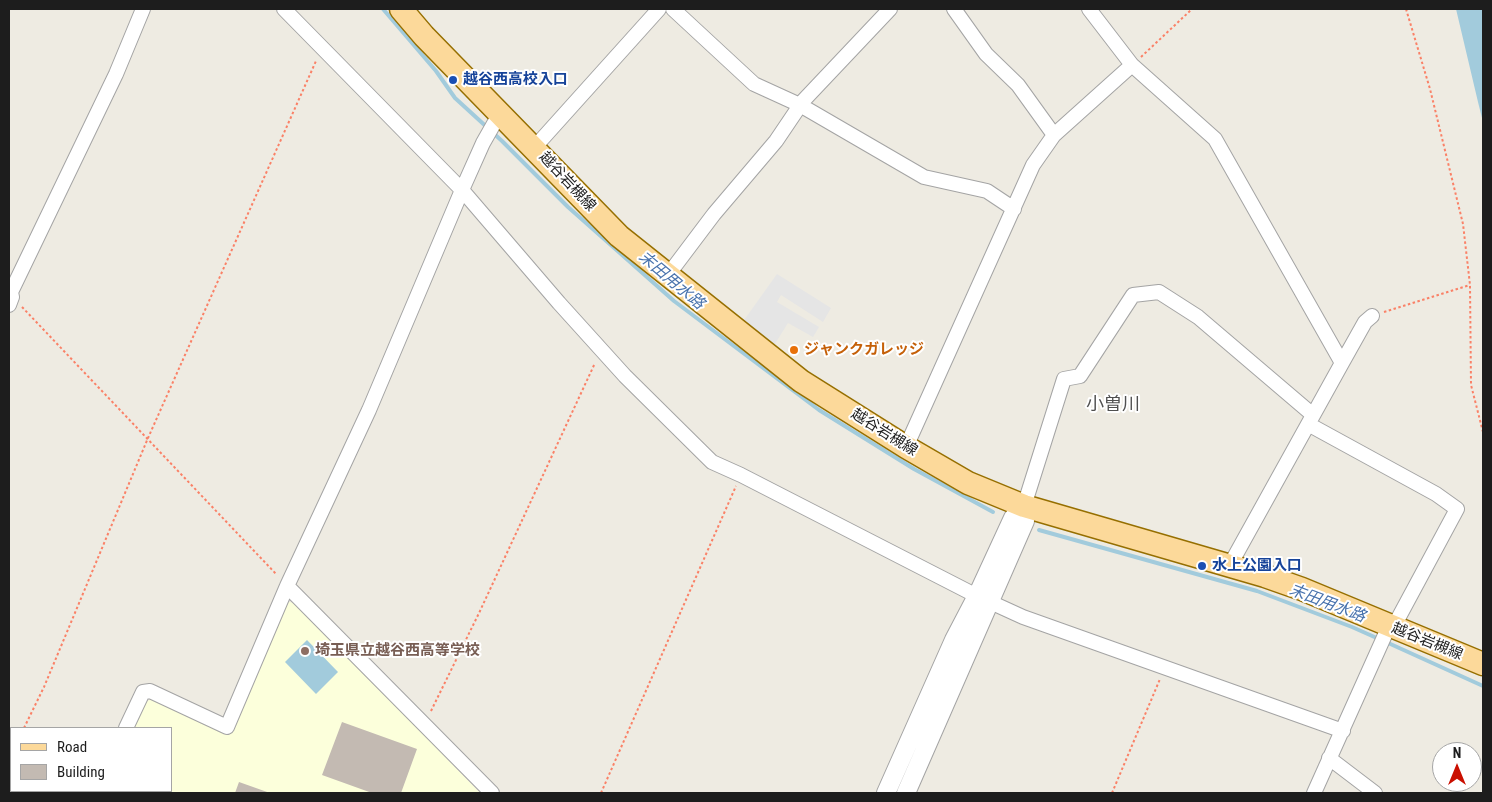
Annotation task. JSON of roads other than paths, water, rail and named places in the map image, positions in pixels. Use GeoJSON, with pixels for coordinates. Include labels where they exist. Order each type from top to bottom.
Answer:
{"type":"FeatureCollection","features":[{"type":"Feature","properties":{"kind":"main road","name":"越谷岩槻線"},"geometry":{"type":"LineString","coordinates":[[401,9],[493,125],[534,148],[619,236],[802,381],[906,447],[968,483],[1024,506],[1230,565],[1302,588],[1387,635],[1483,664]]}},
{"type":"Feature","properties":{"kind":"street"},"geometry":{"type":"LineString","coordinates":[[10,301],[11,292],[116,74],[143,9]]}},
{"type":"Feature","properties":{"kind":"street"},"geometry":{"type":"LineString","coordinates":[[284,9],[462,190],[601,350],[712,462],[1022,617],[1343,730]]}},
{"type":"Feature","properties":{"kind":"street"},"geometry":{"type":"LineString","coordinates":[[534,148],[659,9]]}},
{"type":"Feature","properties":{"kind":"street"},"geometry":{"type":"LineString","coordinates":[[673,9],[754,84],[800,105],[924,177],[987,191],[1014,209]]}},
{"type":"Feature","properties":{"kind":"street"},"geometry":{"type":"LineString","coordinates":[[668,274],[714,214],[776,141],[800,105],[890,9]]}},
{"type":"Feature","properties":{"kind":"street"},"geometry":{"type":"LineString","coordinates":[[954,9],[986,54],[1018,85],[1054,135]]}},
{"type":"Feature","properties":{"kind":"street"},"geometry":{"type":"LineString","coordinates":[[1089,9],[1132,65],[1215,139],[1342,364]]}},
{"type":"Feature","properties":{"kind":"street"},"geometry":{"type":"LineString","coordinates":[[906,447],[1033,165],[1054,135],[1132,65]]}},
{"type":"Feature","properties":{"kind":"street"},"geometry":{"type":"LineString","coordinates":[[126,727],[143,692],[150,691],[227,727],[287,586],[369,410],[462,190],[493,125]]}},
{"type":"Feature","properties":{"kind":"street"},"geometry":{"type":"LineString","coordinates":[[906,793],[984,599],[1013,518],[1024,506],[1064,379],[1080,376],[1133,295],[1159,292],[1198,317],[1310,420],[1436,494],[1456,509],[1387,635],[1314,793]]}},
{"type":"Feature","properties":{"kind":"street"},"geometry":{"type":"LineString","coordinates":[[1230,565],[1365,322],[1372,316]]}},
{"type":"Feature","properties":{"kind":"street"},"geometry":{"type":"LineString","coordinates":[[287,586],[492,793]]}},
{"type":"Feature","properties":{"kind":"street"},"geometry":{"type":"LineString","coordinates":[[886,793],[954,640],[984,599]]}},
{"type":"Feature","properties":{"kind":"street"},"geometry":{"type":"LineString","coordinates":[[1329,758],[1375,793]]}},
{"type":"Feature","properties":{"kind":"water"},"geometry":{"type":"Polygon","coordinates":[[[1456,9],[1483,9],[1483,122],[1478,102],[1456,9]]]}},
{"type":"Feature","properties":{"kind":"water"},"geometry":{"type":"Polygon","coordinates":[[[307,640],[338,672],[316,694],[285,662],[307,640]]]}},
{"type":"Feature","properties":{"kind":"waterway","name":"末田用水路"},"geometry":{"type":"LineString","coordinates":[[383,9],[436,71],[455,98],[502,141],[568,207],[674,301],[819,410],[914,469],[993,512]]}},
{"type":"Feature","properties":{"kind":"waterway","name":"末田用水路"},"geometry":{"type":"LineString","coordinates":[[1039,530],[1257,591],[1379,639]]}},
{"type":"Feature","properties":{"kind":"waterway","name":"末田用水路"},"geometry":{"type":"LineString","coordinates":[[1386,642],[1483,686]]}},
{"type":"Feature","properties":{"kind":"place","name":"越谷西高校入口"},"geometry":{"type":"Point","coordinates":[453,80]}},
{"type":"Feature","properties":{"kind":"place","name":"ジャンクガレッジ"},"geometry":{"type":"Point","coordinates":[794,350]}},
{"type":"Feature","properties":{"kind":"place","name":"水上公園入口"},"geometry":{"type":"Point","coordinates":[1202,566]}},
{"type":"Feature","properties":{"kind":"place","name":"埼玉県立越谷西高等学校"},"geometry":{"type":"Point","coordinates":[305,651]}},
{"type":"Feature","properties":{"kind":"district","name":"小曽川"},"geometry":{"type":"Point","coordinates":[1113,405]}}]}
